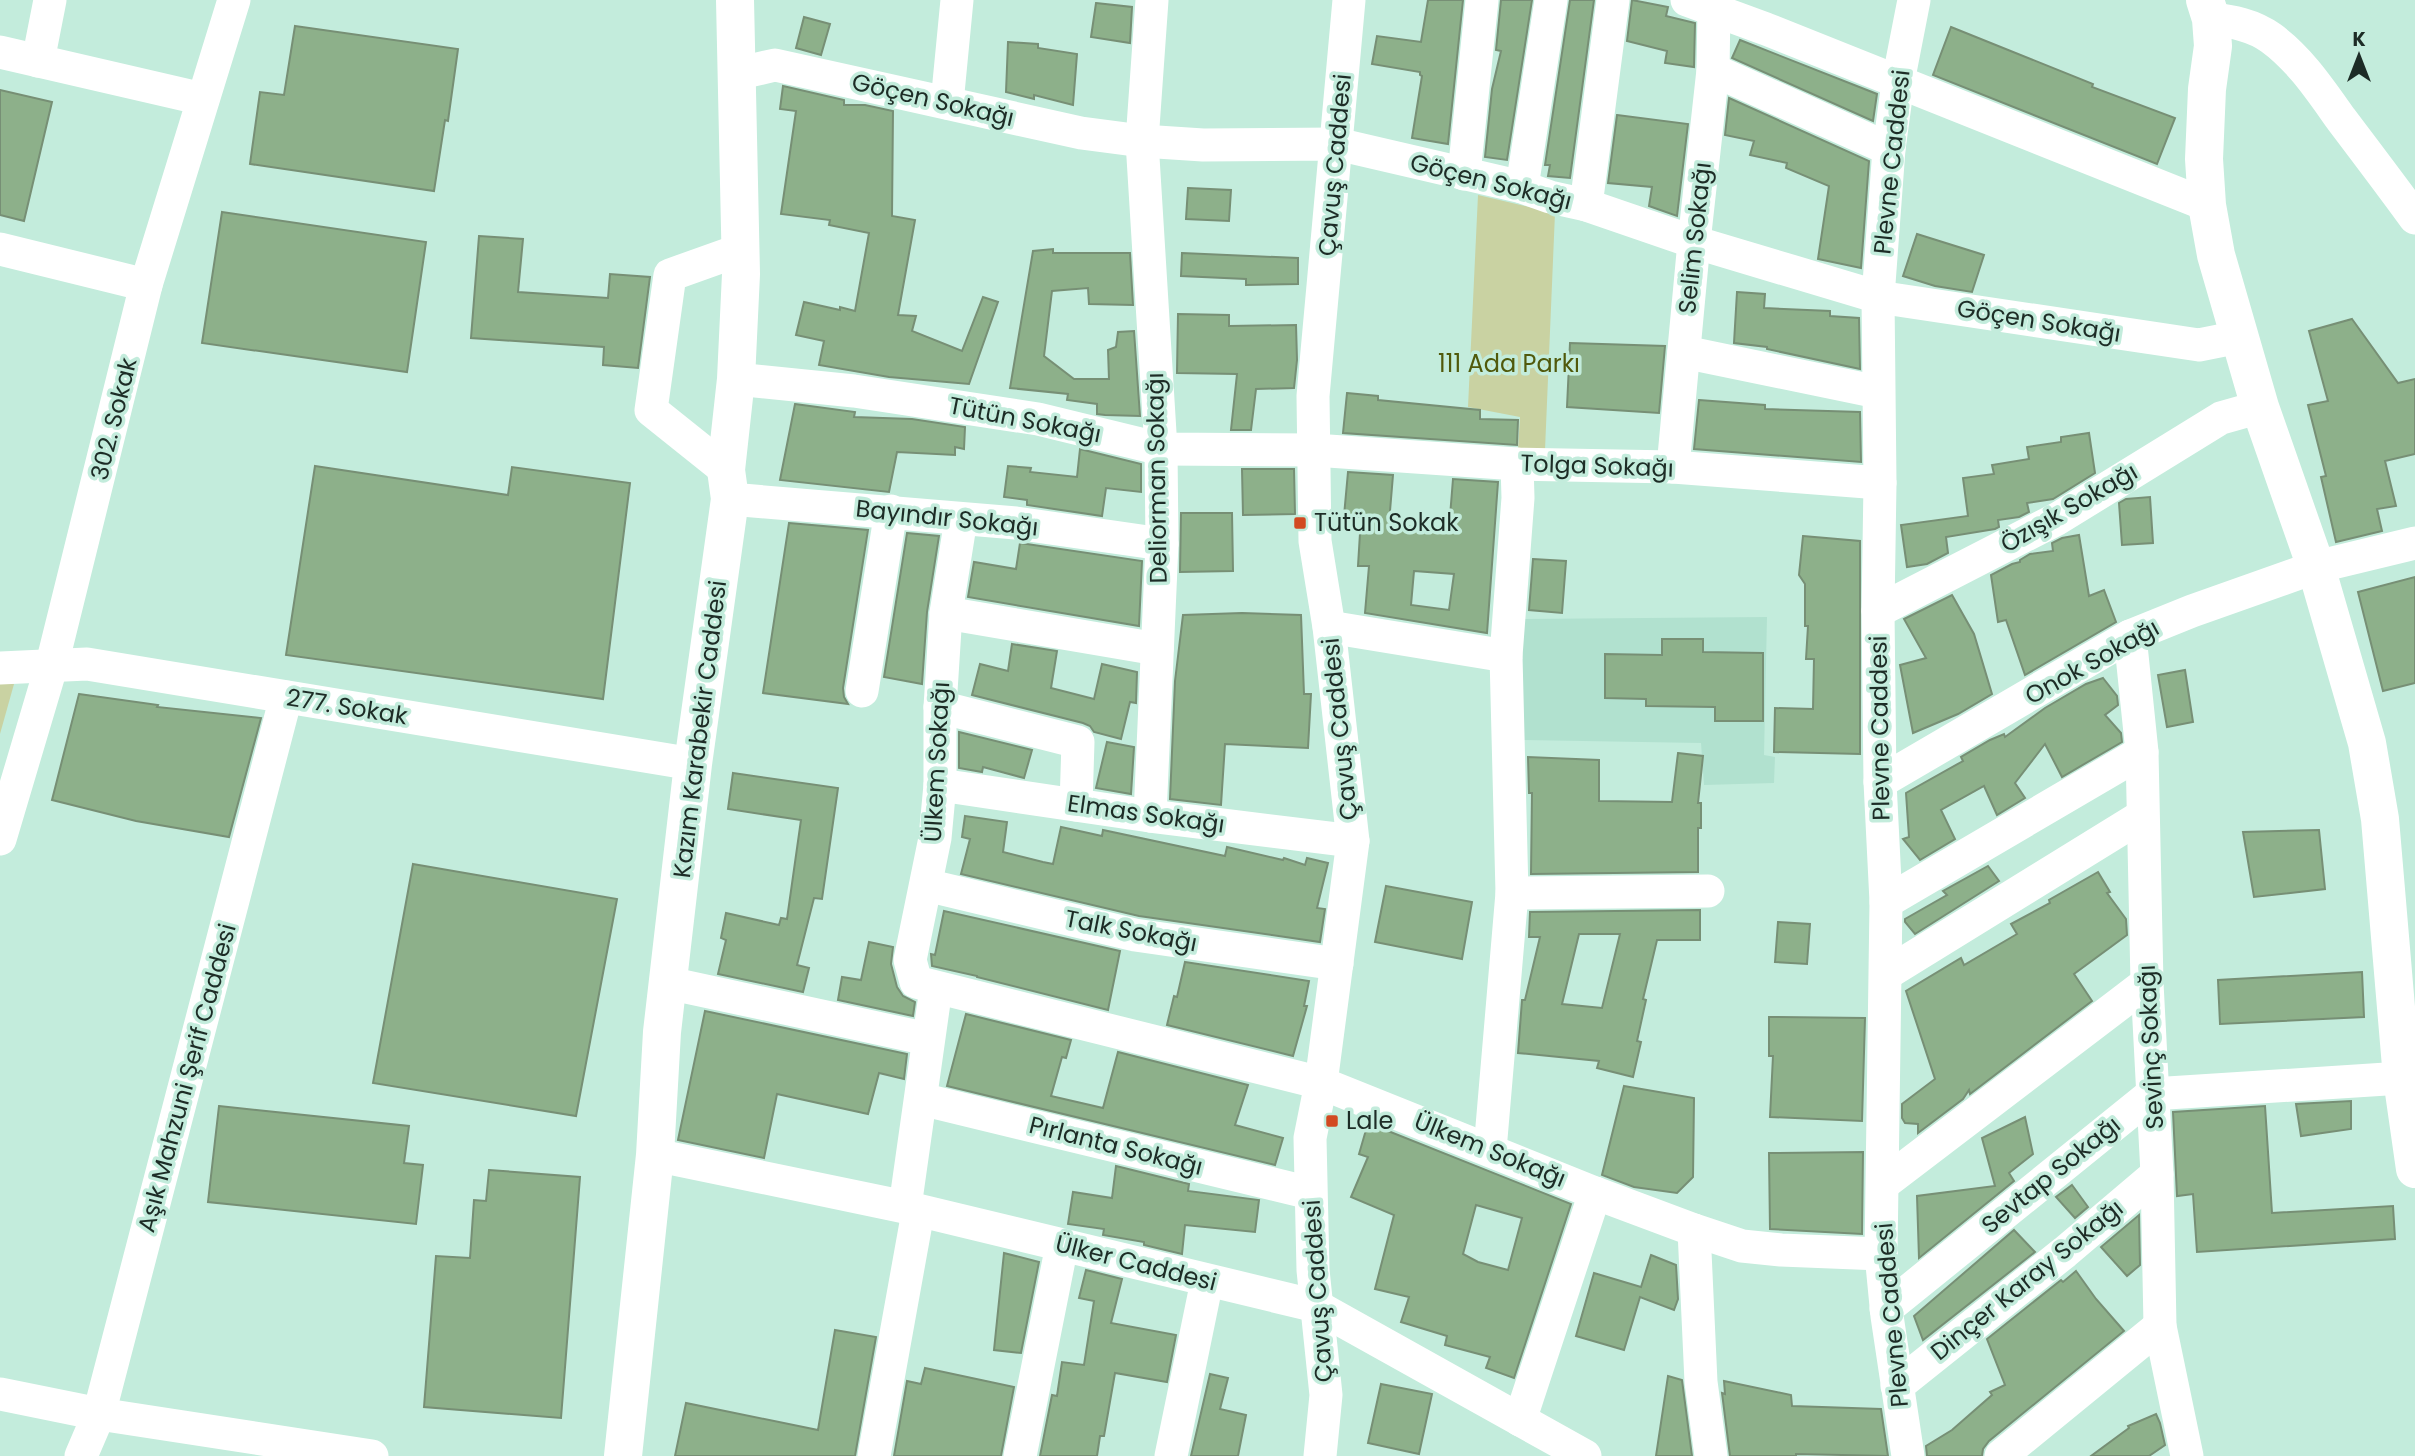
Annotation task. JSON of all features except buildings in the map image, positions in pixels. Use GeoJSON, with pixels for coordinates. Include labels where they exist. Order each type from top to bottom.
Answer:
{"type":"FeatureCollection","features":[{"type":"Feature","properties":{"kind":"main road","name":"Kazım Karabekir Caddesi"},"geometry":{"type":"LineString","coordinates":[[623,1456],[655,1155],[662,1032],[728,484],[736,379],[740,250],[735,0]]}},
{"type":"Feature","properties":{"kind":"main road"},"geometry":{"type":"LineString","coordinates":[[2208,9],[2213,46],[2207,89],[2204,159],[2207,205],[2216,255],[2239,337],[2260,407],[2316,567],[2369,754],[2380,819],[2415,1169]]}},
{"type":"Feature","properties":{"kind":"street"},"geometry":{"type":"LineString","coordinates":[[38,61],[50,0]]}},
{"type":"Feature","properties":{"kind":"street","name":"302. Sokak"},"geometry":{"type":"LineString","coordinates":[[0,839],[52,664],[146,285],[234,0]]}},
{"type":"Feature","properties":{"kind":"street"},"geometry":{"type":"LineString","coordinates":[[947,103],[957,0]]}},
{"type":"Feature","properties":{"kind":"street","name":"Deliorman Sokağı"},"geometry":{"type":"LineString","coordinates":[[1150,816],[1162,544],[1161,449],[1142,141],[1152,0]]}},
{"type":"Feature","properties":{"kind":"street","name":"Çavuş Caddesi"},"geometry":{"type":"LineString","coordinates":[[1320,1456],[1326,1395],[1316,1306],[1310,1138],[1321,1083],[1353,841],[1329,627],[1315,541],[1313,396],[1349,0]]}},
{"type":"Feature","properties":{"kind":"street"},"geometry":{"type":"LineString","coordinates":[[1464,174],[1482,0]]}},
{"type":"Feature","properties":{"kind":"street"},"geometry":{"type":"LineString","coordinates":[[1522,187],[1551,0]]}},
{"type":"Feature","properties":{"kind":"street"},"geometry":{"type":"LineString","coordinates":[[1586,205],[1613,0]]}},
{"type":"Feature","properties":{"kind":"street","name":"Plevne Caddesi"},"geometry":{"type":"LineString","coordinates":[[1908,1456],[1886,1309],[1881,1254],[1886,902],[1880,782],[1878,611],[1881,483],[1878,297],[1889,149],[1898,82],[1914,0]]}},
{"type":"Feature","properties":{"kind":"street"},"geometry":{"type":"LineString","coordinates":[[1701,4],[2207,205]]}},
{"type":"Feature","properties":{"kind":"street","name":"Selim Sokağı"},"geometry":{"type":"LineString","coordinates":[[1673,467],[1713,70],[1701,4]]}},
{"type":"Feature","properties":{"kind":"street"},"geometry":{"type":"LineString","coordinates":[[2208,9],[2231,21],[2253,27],[2289,54],[2314,82],[2415,218]]}},
{"type":"Feature","properties":{"kind":"street"},"geometry":{"type":"LineString","coordinates":[[0,52],[203,99]]}},
{"type":"Feature","properties":{"kind":"street","name":"Göçen Sokağı"},"geometry":{"type":"LineString","coordinates":[[736,74],[775,65],[1081,133],[1142,141],[1203,145],[1337,144],[1522,187],[1586,205],[1694,242],[1878,297],[2199,345],[2239,337]]}},
{"type":"Feature","properties":{"kind":"street"},"geometry":{"type":"LineString","coordinates":[[1713,70],[1889,149]]}},
{"type":"Feature","properties":{"kind":"street"},"geometry":{"type":"LineString","coordinates":[[0,249],[146,285]]}},
{"type":"Feature","properties":{"kind":"street"},"geometry":{"type":"LineString","coordinates":[[728,484],[651,410],[670,275],[740,250]]}},
{"type":"Feature","properties":{"kind":"street"},"geometry":{"type":"LineString","coordinates":[[1684,352],[1878,392]]}},
{"type":"Feature","properties":{"kind":"street","name":"Tütün Sokağı"},"geometry":{"type":"LineString","coordinates":[[736,379],[854,391],[1025,417],[1161,449],[1314,450]]}},
{"type":"Feature","properties":{"kind":"street","name":"Özışık Sokağı"},"geometry":{"type":"LineString","coordinates":[[1878,611],[2057,519],[2221,418],[2260,407]]}},
{"type":"Feature","properties":{"kind":"street","name":"Tolga Sokağı"},"geometry":{"type":"LineString","coordinates":[[1314,450],[1517,464],[1673,467],[1881,483]]}},
{"type":"Feature","properties":{"kind":"street"},"geometry":{"type":"LineString","coordinates":[[1490,1150],[1512,893],[1506,656],[1518,498],[1517,464]]}},
{"type":"Feature","properties":{"kind":"street","name":"Bayındır Sokağı"},"geometry":{"type":"LineString","coordinates":[[728,484],[891,511],[1016,523],[1162,544]]}},
{"type":"Feature","properties":{"kind":"street"},"geometry":{"type":"LineString","coordinates":[[862,691],[891,511]]}},
{"type":"Feature","properties":{"kind":"street","name":"Ülkem Sokağı"},"geometry":{"type":"LineString","coordinates":[[961,519],[946,613],[940,707],[940,785],[935,838],[910,960],[916,982],[1321,1083],[1595,1193],[1742,1245],[1781,1250],[1881,1254]]}},
{"type":"Feature","properties":{"kind":"street","name":"Onok Sokağı"},"geometry":{"type":"LineString","coordinates":[[1880,782],[2130,636],[2316,567],[2415,543]]}},
{"type":"Feature","properties":{"kind":"street"},"geometry":{"type":"LineString","coordinates":[[946,613],[1157,649]]}},
{"type":"Feature","properties":{"kind":"street"},"geometry":{"type":"LineString","coordinates":[[1329,627],[1506,656]]}},
{"type":"Feature","properties":{"kind":"street","name":"Sevinç Sokağı"},"geometry":{"type":"LineString","coordinates":[[2130,636],[2141,752],[2160,1326],[2186,1455]]}},
{"type":"Feature","properties":{"kind":"street","name":"277. Sokak"},"geometry":{"type":"LineString","coordinates":[[0,668],[5,670],[52,664],[87,664],[693,764]]}},
{"type":"Feature","properties":{"kind":"street","name":"Aşık Mahzuni Şerif Caddesi"},"geometry":{"type":"LineString","coordinates":[[80,1456],[99,1414],[286,697]]}},
{"type":"Feature","properties":{"kind":"street"},"geometry":{"type":"LineString","coordinates":[[940,707],[1078,742],[1076,805]]}},
{"type":"Feature","properties":{"kind":"street"},"geometry":{"type":"LineString","coordinates":[[1886,902],[2141,752]]}},
{"type":"Feature","properties":{"kind":"street","name":"Elmas Sokağı"},"geometry":{"type":"LineString","coordinates":[[940,785],[1150,816],[1353,841]]}},
{"type":"Feature","properties":{"kind":"street"},"geometry":{"type":"LineString","coordinates":[[1886,974],[2142,816]]}},
{"type":"Feature","properties":{"kind":"street","name":"Talk Sokağı"},"geometry":{"type":"LineString","coordinates":[[926,885],[1135,935],[1337,964]]}},
{"type":"Feature","properties":{"kind":"street"},"geometry":{"type":"LineString","coordinates":[[1512,893],[1708,891]]}},
{"type":"Feature","properties":{"kind":"street"},"geometry":{"type":"LineString","coordinates":[[668,983],[928,1039]]}},
{"type":"Feature","properties":{"kind":"street"},"geometry":{"type":"LineString","coordinates":[[1883,1184],[2147,983]]}},
{"type":"Feature","properties":{"kind":"street"},"geometry":{"type":"LineString","coordinates":[[874,1456],[912,1209],[921,1099],[936,988]]}},
{"type":"Feature","properties":{"kind":"street"},"geometry":{"type":"LineString","coordinates":[[2152,1094],[2407,1092]]}},
{"type":"Feature","properties":{"kind":"street","name":"Sevtap Sokağı"},"geometry":{"type":"LineString","coordinates":[[1886,1309],[2152,1094]]}},
{"type":"Feature","properties":{"kind":"street","name":"Pırlanta Sokağı"},"geometry":{"type":"LineString","coordinates":[[921,1099],[1310,1193]]}},
{"type":"Feature","properties":{"kind":"street","name":"Ülker Caddesi"},"geometry":{"type":"LineString","coordinates":[[655,1155],[912,1209],[1316,1306],[1575,1453]]}},
{"type":"Feature","properties":{"kind":"street","name":"Dinçer Karay Sokağı"},"geometry":{"type":"LineString","coordinates":[[1897,1386],[2065,1252],[2157,1174]]}},
{"type":"Feature","properties":{"kind":"street"},"geometry":{"type":"LineString","coordinates":[[1520,1420],[1595,1193]]}},
{"type":"Feature","properties":{"kind":"street"},"geometry":{"type":"LineString","coordinates":[[1694,1230],[1701,1382],[1711,1456]]}},
{"type":"Feature","properties":{"kind":"street"},"geometry":{"type":"LineString","coordinates":[[1020,1456],[1062,1245]]}},
{"type":"Feature","properties":{"kind":"street"},"geometry":{"type":"LineString","coordinates":[[1171,1456],[1207,1281]]}},
{"type":"Feature","properties":{"kind":"street"},"geometry":{"type":"LineString","coordinates":[[2001,1456],[2160,1326]]}},
{"type":"Feature","properties":{"kind":"street"},"geometry":{"type":"LineString","coordinates":[[0,1394],[99,1414],[372,1456]]}},
{"type":"Feature","properties":{"kind":"shaded area"},"geometry":{"type":"Polygon","coordinates":[[[1767,617],[1764,755],[1775,757],[1774,783],[1704,785],[1701,743],[1524,740],[1517,619],[1767,617]]]}},
{"type":"Feature","properties":{"kind":"green space","name":"111 Ada Parkı"},"geometry":{"type":"Polygon","coordinates":[[[1478,195],[1555,213],[1545,450],[1518,449],[1520,417],[1468,407],[1478,195]]]}},
{"type":"Feature","properties":{"kind":"green space"},"geometry":{"type":"Polygon","coordinates":[[[0,680],[14,684],[0,734],[0,680]]]}},
{"type":"Feature","properties":{"kind":"place","name":"Tütün Sokak"},"geometry":{"type":"Point","coordinates":[1300,523]}},
{"type":"Feature","properties":{"kind":"place","name":"Lale"},"geometry":{"type":"Point","coordinates":[1332,1121]}}]}
